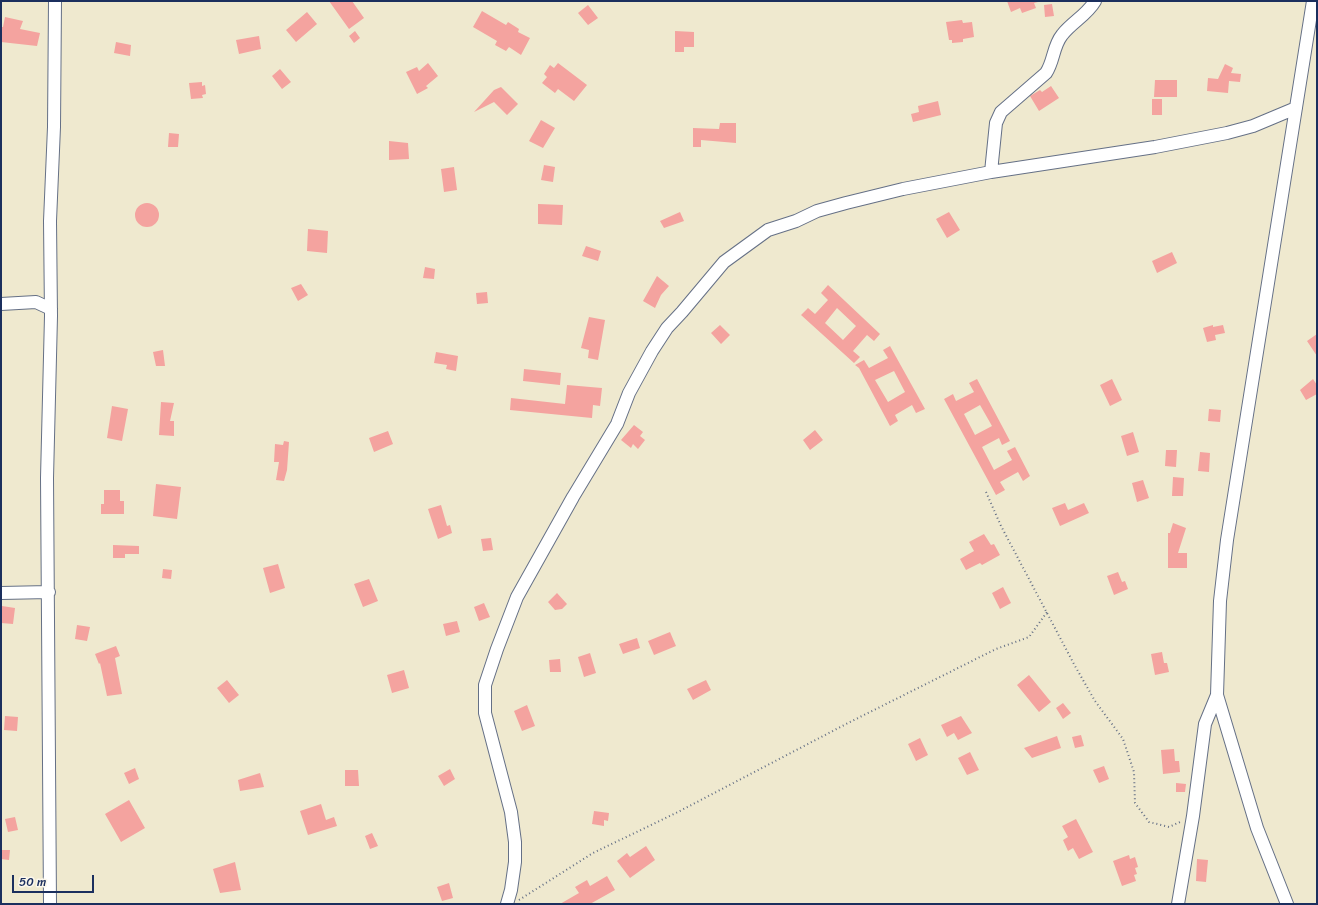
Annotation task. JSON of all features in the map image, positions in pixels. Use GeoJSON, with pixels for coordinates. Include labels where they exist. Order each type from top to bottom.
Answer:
{"type":"FeatureCollection","features":[{"type":"Feature","properties":{"kind":"street"},"geometry":{"type":"LineString","coordinates":[[50,904],[47,478],[51,309],[50,221],[54,127],[55,1]]}},
{"type":"Feature","properties":{"kind":"street"},"geometry":{"type":"LineString","coordinates":[[991,172],[996,123],[1001,112],[1046,73],[1051,66],[1058,40],[1092,7],[1095,1]]}},
{"type":"Feature","properties":{"kind":"street"},"geometry":{"type":"LineString","coordinates":[[1287,904],[1257,828],[1217,695],[1220,601],[1228,540],[1313,1]]}},
{"type":"Feature","properties":{"kind":"street"},"geometry":{"type":"LineString","coordinates":[[513,902],[515,842],[511,812],[485,713],[485,685],[517,597],[573,497],[617,424],[629,394],[666,328],[682,312],[724,262],[768,230],[796,222],[817,211],[846,203],[903,189],[991,172],[1155,147],[1227,133],[1253,126],[1296,108]]}},
{"type":"Feature","properties":{"kind":"street"},"geometry":{"type":"LineString","coordinates":[[1,304],[36,302],[51,309]]}},
{"type":"Feature","properties":{"kind":"street"},"geometry":{"type":"LineString","coordinates":[[1,593],[49,592]]}},
{"type":"Feature","properties":{"kind":"street"},"geometry":{"type":"LineString","coordinates":[[1178,904],[1193,816],[1205,724],[1217,695]]}},
{"type":"Feature","properties":{"kind":"path"},"geometry":{"type":"LineString","coordinates":[[986,492],[1001,526],[1095,701],[1123,740],[1134,772],[1135,803],[1149,822],[1169,827],[1193,816]]}},
{"type":"Feature","properties":{"kind":"path"},"geometry":{"type":"LineString","coordinates":[[513,902],[593,853],[676,813],[848,722],[996,648],[1029,638],[1047,612]]}},
{"type":"Feature","properties":{"kind":"building"},"geometry":{"type":"Polygon","coordinates":[[[329,1],[352,1],[364,18],[349,29],[329,1]]]}},
{"type":"Feature","properties":{"kind":"building"},"geometry":{"type":"Polygon","coordinates":[[[1007,1],[1038,2],[1034,3],[1036,8],[1022,13],[1020,8],[1011,12],[1007,1]]]}},
{"type":"Feature","properties":{"kind":"building"},"geometry":{"type":"Polygon","coordinates":[[[1052,4],[1054,16],[1045,17],[1044,5],[1052,4]]]}},
{"type":"Feature","properties":{"kind":"building"},"geometry":{"type":"Polygon","coordinates":[[[588,5],[598,18],[588,25],[578,13],[588,5]]]}},
{"type":"Feature","properties":{"kind":"building"},"geometry":{"type":"Polygon","coordinates":[[[482,11],[506,25],[508,22],[519,29],[518,32],[530,38],[521,55],[509,47],[506,51],[495,45],[497,41],[473,27],[482,11]]]}},
{"type":"Feature","properties":{"kind":"building"},"geometry":{"type":"Polygon","coordinates":[[[307,12],[317,24],[296,42],[286,30],[307,12]]]}},
{"type":"Feature","properties":{"kind":"building"},"geometry":{"type":"Polygon","coordinates":[[[5,17],[23,21],[20,29],[40,33],[37,46],[1,42],[1,27],[3,27],[5,17]]]}},
{"type":"Feature","properties":{"kind":"building"},"geometry":{"type":"Polygon","coordinates":[[[962,20],[963,23],[972,22],[974,37],[963,39],[963,42],[952,43],[952,40],[949,40],[946,22],[962,20]]]}},
{"type":"Feature","properties":{"kind":"building"},"geometry":{"type":"Polygon","coordinates":[[[355,31],[360,38],[354,43],[349,36],[355,31]]]}},
{"type":"Feature","properties":{"kind":"building"},"geometry":{"type":"Polygon","coordinates":[[[675,31],[694,32],[694,47],[684,47],[684,52],[675,52],[675,31]]]}},
{"type":"Feature","properties":{"kind":"building"},"geometry":{"type":"Polygon","coordinates":[[[259,36],[261,49],[239,54],[236,40],[259,36]]]}},
{"type":"Feature","properties":{"kind":"building"},"geometry":{"type":"Polygon","coordinates":[[[116,42],[131,45],[130,56],[114,53],[116,42]]]}},
{"type":"Feature","properties":{"kind":"building"},"geometry":{"type":"Polygon","coordinates":[[[428,63],[438,76],[426,86],[428,88],[417,94],[406,72],[417,67],[419,71],[428,63]]]}},
{"type":"Feature","properties":{"kind":"building"},"geometry":{"type":"Polygon","coordinates":[[[558,63],[587,85],[574,101],[558,89],[555,93],[542,83],[547,77],[544,74],[550,65],[554,68],[558,63]]]}},
{"type":"Feature","properties":{"kind":"building"},"geometry":{"type":"Polygon","coordinates":[[[1225,64],[1233,68],[1231,73],[1241,74],[1240,82],[1229,81],[1228,93],[1207,91],[1208,78],[1218,79],[1225,64]]]}},
{"type":"Feature","properties":{"kind":"building"},"geometry":{"type":"Polygon","coordinates":[[[280,69],[291,82],[282,89],[272,76],[280,69]]]}},
{"type":"Feature","properties":{"kind":"building"},"geometry":{"type":"Polygon","coordinates":[[[1155,80],[1177,80],[1177,97],[1154,97],[1155,80]]]}},
{"type":"Feature","properties":{"kind":"building"},"geometry":{"type":"Polygon","coordinates":[[[202,82],[202,86],[205,85],[206,94],[202,95],[203,98],[191,99],[189,83],[202,82]]]}},
{"type":"Feature","properties":{"kind":"building"},"geometry":{"type":"Polygon","coordinates":[[[1051,86],[1059,98],[1039,111],[1030,96],[1040,90],[1042,92],[1051,86]]]}},
{"type":"Feature","properties":{"kind":"building"},"geometry":{"type":"Polygon","coordinates":[[[501,87],[518,104],[507,115],[494,102],[474,112],[494,90],[501,87]]]}},
{"type":"Feature","properties":{"kind":"building"},"geometry":{"type":"Polygon","coordinates":[[[1152,99],[1162,99],[1162,115],[1152,115],[1152,99]]]}},
{"type":"Feature","properties":{"kind":"building"},"geometry":{"type":"Polygon","coordinates":[[[938,101],[941,115],[913,122],[911,114],[919,112],[918,106],[938,101]]]}},
{"type":"Feature","properties":{"kind":"building"},"geometry":{"type":"Polygon","coordinates":[[[541,120],[555,128],[543,148],[529,141],[541,120]]]}},
{"type":"Feature","properties":{"kind":"building"},"geometry":{"type":"Polygon","coordinates":[[[720,123],[736,123],[736,143],[701,140],[701,147],[693,147],[693,128],[719,129],[720,123]]]}},
{"type":"Feature","properties":{"kind":"building"},"geometry":{"type":"Polygon","coordinates":[[[169,133],[179,134],[178,147],[168,147],[169,133]]]}},
{"type":"Feature","properties":{"kind":"building"},"geometry":{"type":"Polygon","coordinates":[[[389,141],[408,143],[409,159],[389,160],[389,141]]]}},
{"type":"Feature","properties":{"kind":"building"},"geometry":{"type":"Polygon","coordinates":[[[544,165],[555,167],[553,182],[541,180],[544,165]]]}},
{"type":"Feature","properties":{"kind":"building"},"geometry":{"type":"Polygon","coordinates":[[[454,167],[457,190],[444,192],[441,169],[454,167]]]}},
{"type":"Feature","properties":{"kind":"building"},"geometry":{"type":"Polygon","coordinates":[[[147,203],[156,206],[159,215],[156,224],[147,227],[138,224],[135,215],[138,206],[147,203]]]}},
{"type":"Feature","properties":{"kind":"building"},"geometry":{"type":"Polygon","coordinates":[[[538,204],[563,205],[562,225],[538,224],[538,204]]]}},
{"type":"Feature","properties":{"kind":"building"},"geometry":{"type":"Polygon","coordinates":[[[680,212],[684,221],[664,228],[660,221],[680,212]]]}},
{"type":"Feature","properties":{"kind":"building"},"geometry":{"type":"Polygon","coordinates":[[[949,212],[960,230],[947,238],[936,219],[949,212]]]}},
{"type":"Feature","properties":{"kind":"building"},"geometry":{"type":"Polygon","coordinates":[[[308,229],[328,231],[327,253],[307,251],[308,229]]]}},
{"type":"Feature","properties":{"kind":"building"},"geometry":{"type":"Polygon","coordinates":[[[586,246],[601,251],[598,261],[582,256],[586,246]]]}},
{"type":"Feature","properties":{"kind":"building"},"geometry":{"type":"Polygon","coordinates":[[[1172,252],[1177,263],[1157,273],[1152,261],[1172,252]]]}},
{"type":"Feature","properties":{"kind":"building"},"geometry":{"type":"Polygon","coordinates":[[[425,267],[435,269],[434,279],[423,278],[425,267]]]}},
{"type":"Feature","properties":{"kind":"building"},"geometry":{"type":"Polygon","coordinates":[[[657,276],[669,286],[661,295],[655,308],[643,301],[657,276]]]}},
{"type":"Feature","properties":{"kind":"building"},"geometry":{"type":"Polygon","coordinates":[[[301,284],[308,295],[298,301],[291,288],[301,284]]]}},
{"type":"Feature","properties":{"kind":"building"},"geometry":{"type":"Polygon","coordinates":[[[828,285],[880,334],[874,341],[867,335],[853,351],[860,357],[854,363],[801,315],[808,308],[815,314],[828,300],[821,293],[828,285]],[[837,308],[825,323],[843,340],[856,326],[837,308]]]}},
{"type":"Feature","properties":{"kind":"building"},"geometry":{"type":"Polygon","coordinates":[[[487,292],[488,303],[477,304],[476,293],[487,292]]]}},
{"type":"Feature","properties":{"kind":"building"},"geometry":{"type":"Polygon","coordinates":[[[589,317],[605,320],[598,360],[588,358],[589,350],[581,348],[589,317]]]}},
{"type":"Feature","properties":{"kind":"building"},"geometry":{"type":"Polygon","coordinates":[[[720,325],[730,335],[721,344],[711,333],[720,325]]]}},
{"type":"Feature","properties":{"kind":"building"},"geometry":{"type":"Polygon","coordinates":[[[1213,325],[1213,327],[1223,325],[1225,333],[1215,335],[1216,340],[1207,342],[1203,328],[1213,325]]]}},
{"type":"Feature","properties":{"kind":"building"},"geometry":{"type":"Polygon","coordinates":[[[1317,334],[1317,356],[1307,341],[1317,334]]]}},
{"type":"Feature","properties":{"kind":"building"},"geometry":{"type":"Polygon","coordinates":[[[890,346],[925,409],[916,413],[912,405],[895,415],[898,421],[890,426],[859,368],[855,365],[864,360],[869,368],[888,358],[883,350],[890,346]],[[894,371],[875,380],[888,402],[905,392],[894,371]]]}},
{"type":"Feature","properties":{"kind":"building"},"geometry":{"type":"Polygon","coordinates":[[[163,350],[165,366],[156,366],[153,352],[163,350]]]}},
{"type":"Feature","properties":{"kind":"building"},"geometry":{"type":"Polygon","coordinates":[[[436,352],[458,356],[456,371],[446,369],[447,365],[434,363],[436,352]]]}},
{"type":"Feature","properties":{"kind":"building"},"geometry":{"type":"Polygon","coordinates":[[[524,369],[561,373],[560,385],[523,381],[524,369]]]}},
{"type":"Feature","properties":{"kind":"building"},"geometry":{"type":"Polygon","coordinates":[[[977,379],[1010,441],[1002,445],[999,438],[982,447],[994,470],[1012,460],[1007,451],[1015,447],[1030,476],[1023,481],[1018,472],[1000,482],[1005,490],[996,495],[944,399],[953,394],[956,401],[974,392],[969,383],[977,379]],[[980,405],[964,414],[975,435],[992,426],[980,405]]]}},
{"type":"Feature","properties":{"kind":"building"},"geometry":{"type":"Polygon","coordinates":[[[1112,379],[1122,400],[1110,406],[1100,385],[1112,379]]]}},
{"type":"Feature","properties":{"kind":"building"},"geometry":{"type":"Polygon","coordinates":[[[1313,379],[1317,385],[1317,394],[1306,400],[1300,390],[1313,379]]]}},
{"type":"Feature","properties":{"kind":"building"},"geometry":{"type":"Polygon","coordinates":[[[567,385],[602,388],[600,406],[593,405],[592,418],[510,410],[511,398],[565,404],[567,385]]]}},
{"type":"Feature","properties":{"kind":"building"},"geometry":{"type":"Polygon","coordinates":[[[161,402],[174,403],[170,421],[174,421],[174,436],[159,435],[161,402]]]}},
{"type":"Feature","properties":{"kind":"building"},"geometry":{"type":"Polygon","coordinates":[[[112,406],[128,409],[122,441],[107,438],[112,406]]]}},
{"type":"Feature","properties":{"kind":"building"},"geometry":{"type":"Polygon","coordinates":[[[1209,409],[1221,410],[1220,422],[1208,421],[1209,409]]]}},
{"type":"Feature","properties":{"kind":"building"},"geometry":{"type":"Polygon","coordinates":[[[634,425],[643,432],[640,436],[645,440],[638,449],[633,444],[631,448],[621,440],[634,425]]]}},
{"type":"Feature","properties":{"kind":"building"},"geometry":{"type":"Polygon","coordinates":[[[815,430],[823,440],[810,450],[803,440],[815,430]]]}},
{"type":"Feature","properties":{"kind":"building"},"geometry":{"type":"Polygon","coordinates":[[[388,431],[393,444],[374,452],[369,438],[388,431]]]}},
{"type":"Feature","properties":{"kind":"building"},"geometry":{"type":"Polygon","coordinates":[[[1133,432],[1139,452],[1127,456],[1121,436],[1133,432]]]}},
{"type":"Feature","properties":{"kind":"building"},"geometry":{"type":"Polygon","coordinates":[[[284,441],[289,442],[287,470],[284,481],[276,480],[279,462],[274,462],[275,444],[283,445],[284,441]]]}},
{"type":"Feature","properties":{"kind":"building"},"geometry":{"type":"Polygon","coordinates":[[[1166,450],[1177,450],[1176,467],[1165,466],[1166,450]]]}},
{"type":"Feature","properties":{"kind":"building"},"geometry":{"type":"Polygon","coordinates":[[[1200,452],[1210,453],[1209,472],[1198,471],[1200,452]]]}},
{"type":"Feature","properties":{"kind":"building"},"geometry":{"type":"Polygon","coordinates":[[[1173,477],[1184,478],[1183,496],[1172,496],[1173,477]]]}},
{"type":"Feature","properties":{"kind":"building"},"geometry":{"type":"Polygon","coordinates":[[[1143,480],[1149,498],[1137,502],[1132,483],[1143,480]]]}},
{"type":"Feature","properties":{"kind":"building"},"geometry":{"type":"Polygon","coordinates":[[[156,484],[181,487],[177,519],[153,516],[156,484]]]}},
{"type":"Feature","properties":{"kind":"building"},"geometry":{"type":"Polygon","coordinates":[[[104,490],[120,490],[120,501],[124,501],[124,514],[101,514],[101,504],[104,504],[104,490]]]}},
{"type":"Feature","properties":{"kind":"building"},"geometry":{"type":"Polygon","coordinates":[[[1065,503],[1068,510],[1084,503],[1089,513],[1060,526],[1052,508],[1065,503]]]}},
{"type":"Feature","properties":{"kind":"building"},"geometry":{"type":"Polygon","coordinates":[[[441,505],[447,526],[450,525],[452,533],[438,539],[428,509],[441,505]]]}},
{"type":"Feature","properties":{"kind":"building"},"geometry":{"type":"Polygon","coordinates":[[[1173,523],[1186,528],[1178,553],[1187,553],[1187,568],[1168,568],[1168,533],[1170,533],[1173,523]]]}},
{"type":"Feature","properties":{"kind":"building"},"geometry":{"type":"Polygon","coordinates":[[[984,534],[991,545],[994,544],[1000,555],[982,565],[980,563],[966,570],[960,559],[974,551],[969,542],[984,534]]]}},
{"type":"Feature","properties":{"kind":"building"},"geometry":{"type":"Polygon","coordinates":[[[491,538],[493,550],[483,551],[481,539],[491,538]]]}},
{"type":"Feature","properties":{"kind":"building"},"geometry":{"type":"Polygon","coordinates":[[[113,545],[139,546],[139,554],[125,554],[125,558],[113,558],[113,545]]]}},
{"type":"Feature","properties":{"kind":"building"},"geometry":{"type":"Polygon","coordinates":[[[278,564],[285,588],[270,593],[263,568],[278,564]]]}},
{"type":"Feature","properties":{"kind":"building"},"geometry":{"type":"Polygon","coordinates":[[[163,569],[172,570],[171,579],[162,578],[163,569]]]}},
{"type":"Feature","properties":{"kind":"building"},"geometry":{"type":"Polygon","coordinates":[[[1118,572],[1122,582],[1125,581],[1128,589],[1114,595],[1107,576],[1118,572]]]}},
{"type":"Feature","properties":{"kind":"building"},"geometry":{"type":"Polygon","coordinates":[[[369,579],[378,601],[363,607],[354,584],[369,579]]]}},
{"type":"Feature","properties":{"kind":"building"},"geometry":{"type":"Polygon","coordinates":[[[1003,587],[1011,603],[1000,609],[992,593],[1003,587]]]}},
{"type":"Feature","properties":{"kind":"building"},"geometry":{"type":"Polygon","coordinates":[[[557,593],[567,604],[562,609],[555,610],[548,602],[557,593]]]}},
{"type":"Feature","properties":{"kind":"building"},"geometry":{"type":"Polygon","coordinates":[[[484,603],[490,617],[479,621],[474,607],[484,603]]]}},
{"type":"Feature","properties":{"kind":"building"},"geometry":{"type":"Polygon","coordinates":[[[2,606],[15,608],[13,624],[1,623],[2,606]]]}},
{"type":"Feature","properties":{"kind":"building"},"geometry":{"type":"Polygon","coordinates":[[[457,621],[460,632],[446,636],[443,624],[457,621]]]}},
{"type":"Feature","properties":{"kind":"building"},"geometry":{"type":"Polygon","coordinates":[[[77,625],[90,627],[87,641],[75,639],[77,625]]]}},
{"type":"Feature","properties":{"kind":"building"},"geometry":{"type":"Polygon","coordinates":[[[670,632],[676,646],[654,655],[648,641],[670,632]]]}},
{"type":"Feature","properties":{"kind":"building"},"geometry":{"type":"Polygon","coordinates":[[[637,638],[640,648],[623,654],[619,644],[637,638]]]}},
{"type":"Feature","properties":{"kind":"building"},"geometry":{"type":"Polygon","coordinates":[[[116,646],[120,656],[115,658],[122,694],[107,696],[100,663],[99,664],[95,654],[116,646]]]}},
{"type":"Feature","properties":{"kind":"building"},"geometry":{"type":"Polygon","coordinates":[[[1162,652],[1164,663],[1167,663],[1169,672],[1155,675],[1151,654],[1162,652]]]}},
{"type":"Feature","properties":{"kind":"building"},"geometry":{"type":"Polygon","coordinates":[[[590,653],[596,673],[584,677],[578,657],[590,653]]]}},
{"type":"Feature","properties":{"kind":"building"},"geometry":{"type":"Polygon","coordinates":[[[560,659],[561,672],[550,672],[549,660],[560,659]]]}},
{"type":"Feature","properties":{"kind":"building"},"geometry":{"type":"Polygon","coordinates":[[[404,670],[409,688],[392,693],[387,675],[404,670]]]}},
{"type":"Feature","properties":{"kind":"building"},"geometry":{"type":"Polygon","coordinates":[[[1029,675],[1051,702],[1039,712],[1017,685],[1029,675]]]}},
{"type":"Feature","properties":{"kind":"building"},"geometry":{"type":"Polygon","coordinates":[[[227,680],[239,695],[229,703],[217,688],[227,680]]]}},
{"type":"Feature","properties":{"kind":"building"},"geometry":{"type":"Polygon","coordinates":[[[706,680],[711,690],[693,700],[687,689],[706,680]]]}},
{"type":"Feature","properties":{"kind":"building"},"geometry":{"type":"Polygon","coordinates":[[[1063,703],[1071,713],[1063,719],[1056,708],[1063,703]]]}},
{"type":"Feature","properties":{"kind":"building"},"geometry":{"type":"Polygon","coordinates":[[[527,705],[535,726],[522,731],[514,711],[527,705]]]}},
{"type":"Feature","properties":{"kind":"building"},"geometry":{"type":"Polygon","coordinates":[[[5,716],[18,717],[17,731],[4,730],[5,716]]]}},
{"type":"Feature","properties":{"kind":"building"},"geometry":{"type":"Polygon","coordinates":[[[961,716],[972,733],[958,740],[954,733],[947,737],[941,725],[961,716]]]}},
{"type":"Feature","properties":{"kind":"building"},"geometry":{"type":"Polygon","coordinates":[[[1081,735],[1084,746],[1075,748],[1072,737],[1081,735]]]}},
{"type":"Feature","properties":{"kind":"building"},"geometry":{"type":"Polygon","coordinates":[[[1057,736],[1061,748],[1032,758],[1024,748],[1057,736]]]}},
{"type":"Feature","properties":{"kind":"building"},"geometry":{"type":"Polygon","coordinates":[[[920,738],[928,755],[916,761],[908,744],[920,738]]]}},
{"type":"Feature","properties":{"kind":"building"},"geometry":{"type":"Polygon","coordinates":[[[1174,749],[1175,761],[1179,761],[1180,772],[1163,774],[1161,750],[1174,749]]]}},
{"type":"Feature","properties":{"kind":"building"},"geometry":{"type":"Polygon","coordinates":[[[970,752],[979,770],[967,775],[958,758],[970,752]]]}},
{"type":"Feature","properties":{"kind":"building"},"geometry":{"type":"Polygon","coordinates":[[[1104,766],[1109,779],[1099,783],[1093,770],[1104,766]]]}},
{"type":"Feature","properties":{"kind":"building"},"geometry":{"type":"Polygon","coordinates":[[[135,768],[139,779],[129,784],[124,773],[135,768]]]}},
{"type":"Feature","properties":{"kind":"building"},"geometry":{"type":"Polygon","coordinates":[[[450,769],[455,779],[444,786],[438,776],[450,769]]]}},
{"type":"Feature","properties":{"kind":"building"},"geometry":{"type":"Polygon","coordinates":[[[345,770],[358,770],[359,786],[345,786],[345,770]]]}},
{"type":"Feature","properties":{"kind":"building"},"geometry":{"type":"Polygon","coordinates":[[[260,773],[264,787],[240,791],[238,780],[260,773]]]}},
{"type":"Feature","properties":{"kind":"building"},"geometry":{"type":"Polygon","coordinates":[[[1176,783],[1186,784],[1185,792],[1176,792],[1176,783]]]}},
{"type":"Feature","properties":{"kind":"building"},"geometry":{"type":"Polygon","coordinates":[[[129,800],[145,828],[121,842],[105,814],[129,800]]]}},
{"type":"Feature","properties":{"kind":"building"},"geometry":{"type":"Polygon","coordinates":[[[321,804],[326,820],[334,817],[337,826],[308,835],[300,811],[321,804]]]}},
{"type":"Feature","properties":{"kind":"building"},"geometry":{"type":"Polygon","coordinates":[[[594,811],[609,813],[608,821],[604,820],[604,826],[592,824],[594,811]]]}},
{"type":"Feature","properties":{"kind":"building"},"geometry":{"type":"Polygon","coordinates":[[[15,817],[18,830],[8,832],[5,819],[15,817]]]}},
{"type":"Feature","properties":{"kind":"building"},"geometry":{"type":"Polygon","coordinates":[[[1076,819],[1093,852],[1079,859],[1073,848],[1068,851],[1063,840],[1068,837],[1062,826],[1076,819]]]}},
{"type":"Feature","properties":{"kind":"building"},"geometry":{"type":"Polygon","coordinates":[[[372,833],[378,846],[370,849],[365,836],[372,833]]]}},
{"type":"Feature","properties":{"kind":"building"},"geometry":{"type":"Polygon","coordinates":[[[646,846],[655,860],[630,878],[617,861],[627,853],[630,857],[646,846]]]}},
{"type":"Feature","properties":{"kind":"building"},"geometry":{"type":"Polygon","coordinates":[[[1,850],[10,850],[9,860],[1,859],[1,850]]]}},
{"type":"Feature","properties":{"kind":"building"},"geometry":{"type":"Polygon","coordinates":[[[1129,855],[1130,859],[1135,857],[1138,867],[1135,868],[1137,874],[1134,875],[1136,881],[1122,886],[1113,861],[1129,855]]]}},
{"type":"Feature","properties":{"kind":"building"},"geometry":{"type":"Polygon","coordinates":[[[1197,859],[1208,860],[1206,882],[1196,881],[1197,859]]]}},
{"type":"Feature","properties":{"kind":"building"},"geometry":{"type":"Polygon","coordinates":[[[235,862],[241,890],[220,893],[213,869],[235,862]]]}},
{"type":"Feature","properties":{"kind":"building"},"geometry":{"type":"Polygon","coordinates":[[[607,876],[615,890],[590,904],[560,904],[579,893],[575,887],[587,880],[590,886],[607,876]]]}},
{"type":"Feature","properties":{"kind":"building"},"geometry":{"type":"Polygon","coordinates":[[[449,883],[453,898],[442,901],[437,887],[449,883]]]}}]}
